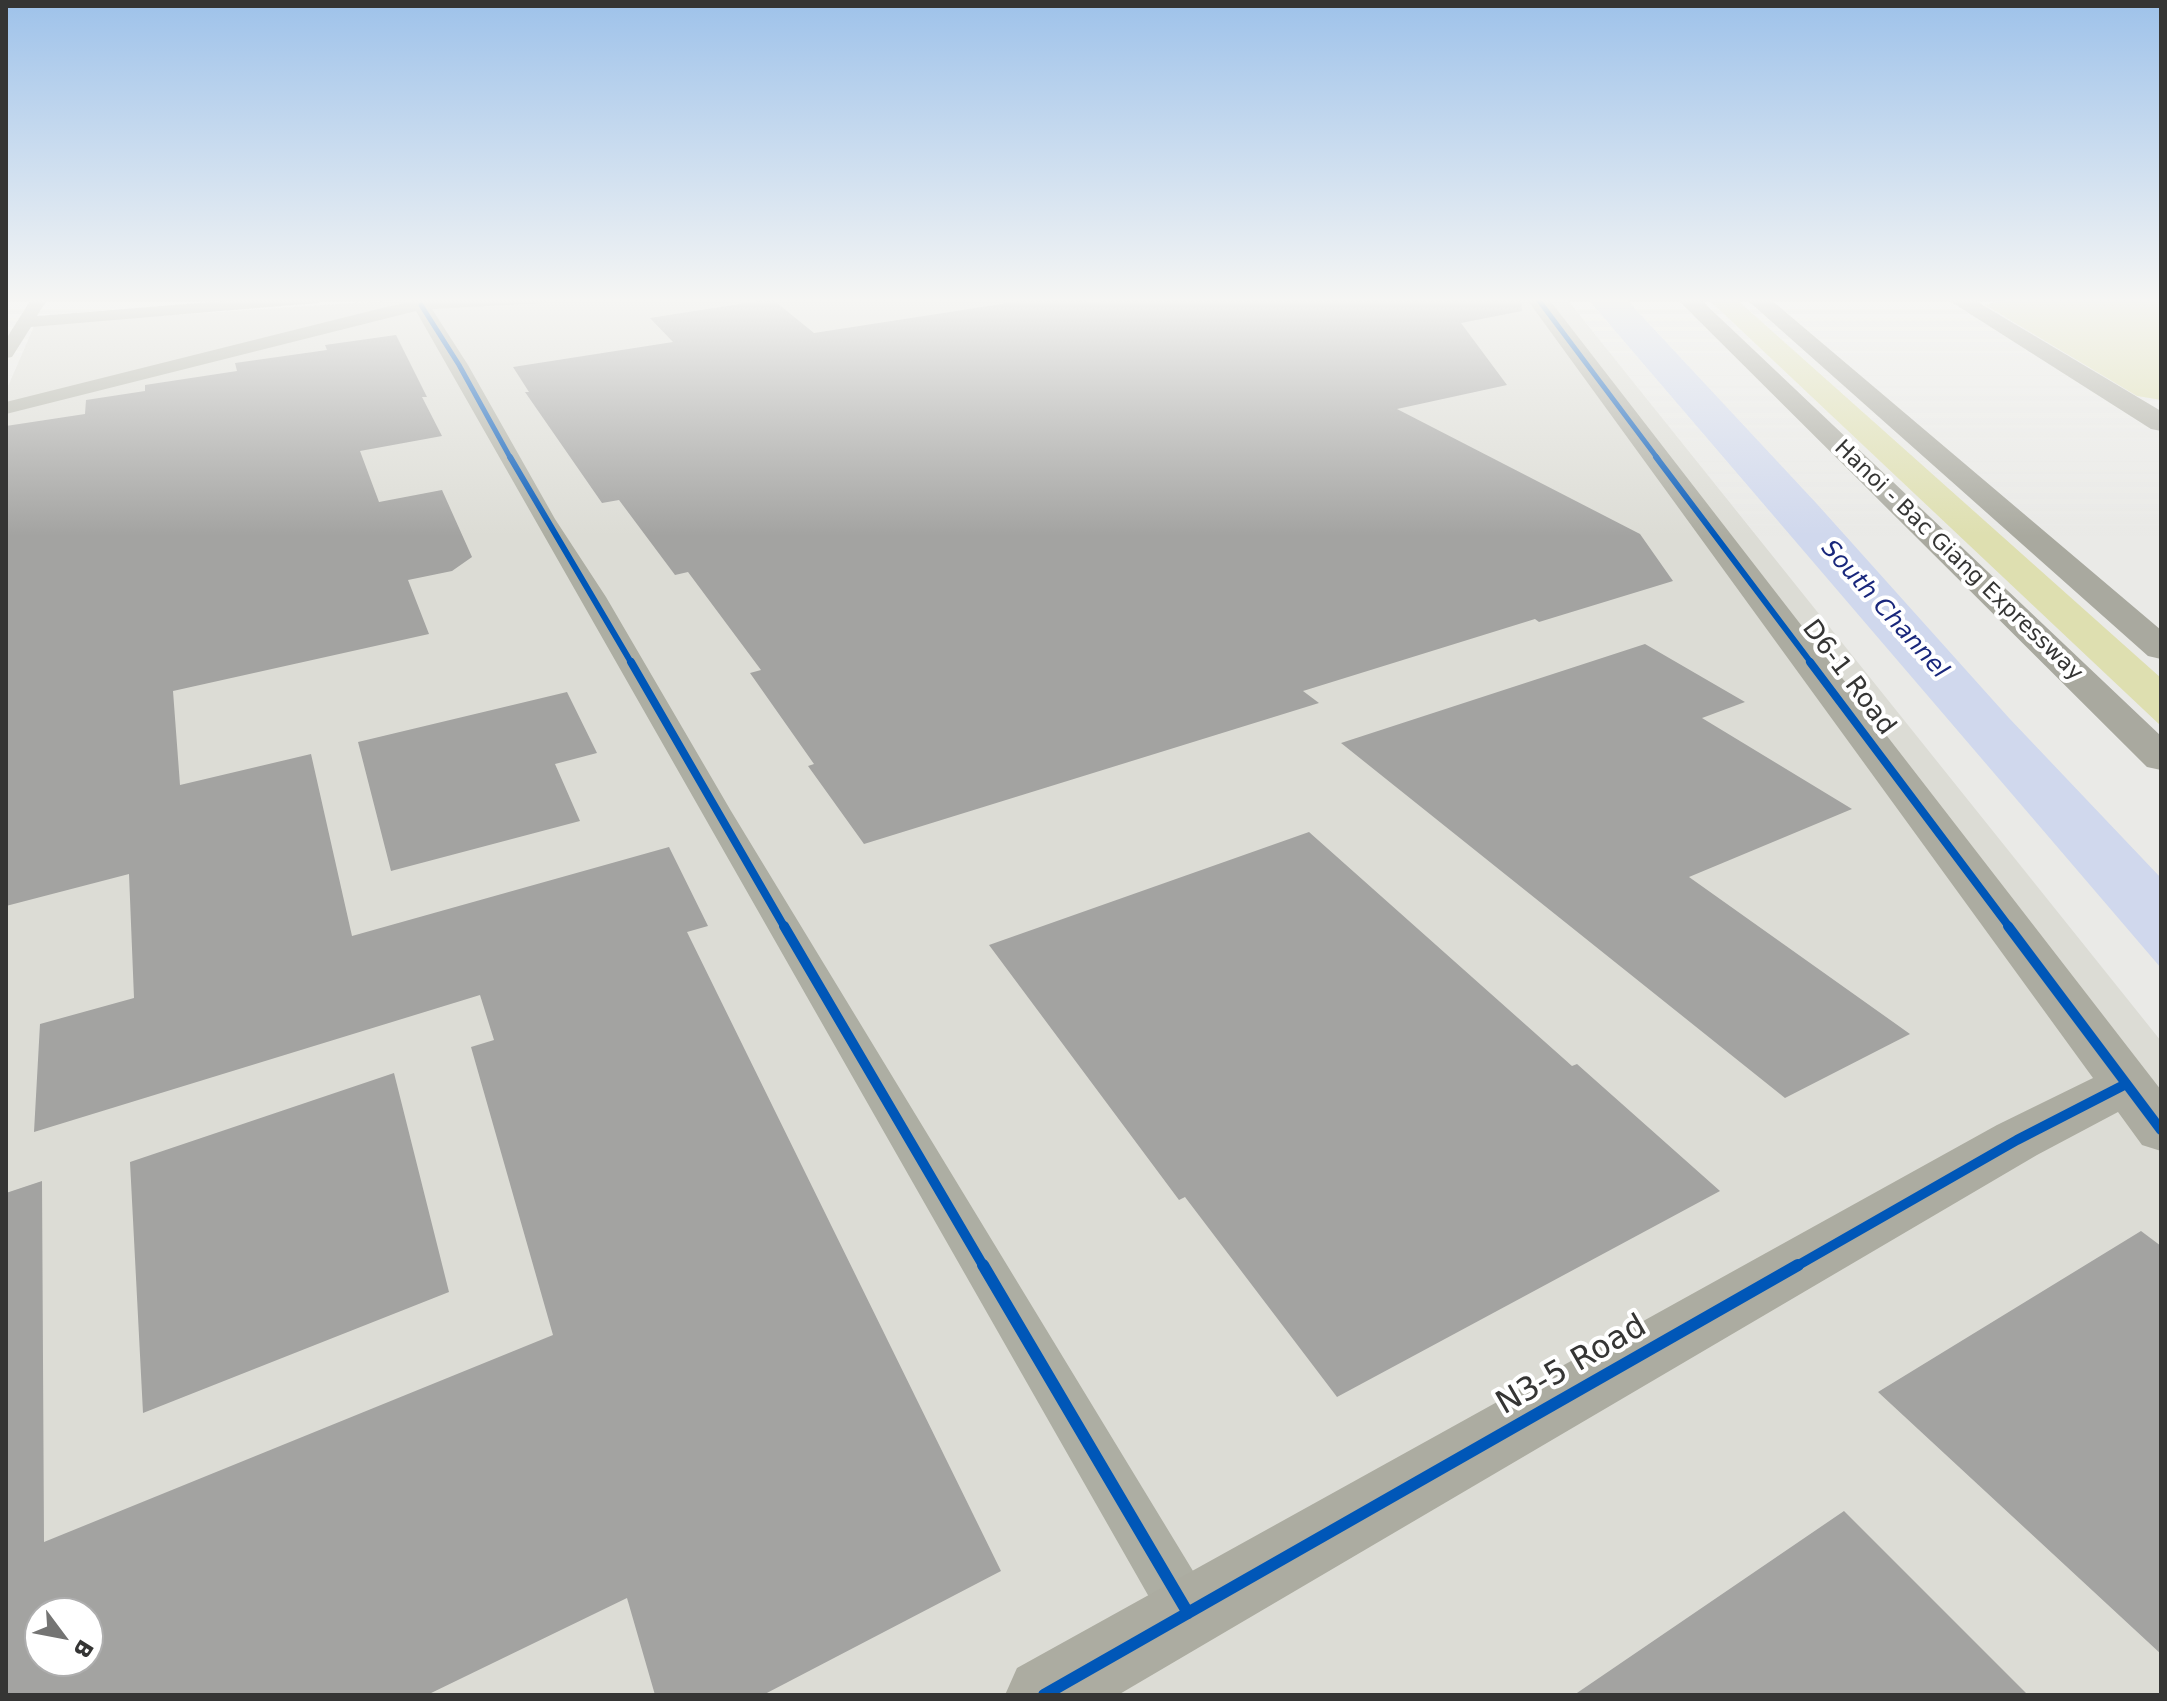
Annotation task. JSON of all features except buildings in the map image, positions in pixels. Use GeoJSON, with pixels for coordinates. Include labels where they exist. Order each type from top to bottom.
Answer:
{"type":"FeatureCollection","features":[{"type":"Feature","properties":{"kind":"highway","name":"Hanoi - Bac Giang Expressway"},"geometry":{"type":"LineString","coordinates":[[1769,377],[2161,758]]}},
{"type":"Feature","properties":{"kind":"highway"},"geometry":{"type":"LineString","coordinates":[[1848,377],[2161,648]]}},
{"type":"Feature","properties":{"kind":"street"},"geometry":{"type":"LineString","coordinates":[[6,408],[127,377]]}},
{"type":"Feature","properties":{"kind":"street"},"geometry":{"type":"LineString","coordinates":[[466,377],[544,519],[594,597],[716,811],[1188,1613]]}},
{"type":"Feature","properties":{"kind":"street","name":"D6-1 Road"},"geometry":{"type":"LineString","coordinates":[[1597,377],[2144,1107]]}},
{"type":"Feature","properties":{"kind":"street"},"geometry":{"type":"LineString","coordinates":[[2086,377],[2161,423]]}},
{"type":"Feature","properties":{"kind":"street","name":"N3-5 Road"},"geometry":{"type":"LineString","coordinates":[[1044,1695],[2017,1140],[2144,1107]]}},
{"type":"Feature","properties":{"kind":"shaded area"},"geometry":{"type":"Polygon","coordinates":[[[12,377],[1630,377],[2161,1041],[2161,1695],[6,1695],[6,391],[12,377]]]}},
{"type":"Feature","properties":{"kind":"green space"},"geometry":{"type":"Polygon","coordinates":[[[1791,377],[1824,377],[2161,678],[2161,726],[1791,377]]]}},
{"type":"Feature","properties":{"kind":"green space"},"geometry":{"type":"Polygon","coordinates":[[[2106,377],[2161,377],[2161,400],[2137,396],[2106,377]]]}},
{"type":"Feature","properties":{"kind":"water","name":"South Channel"},"geometry":{"type":"Polygon","coordinates":[[[1655,377],[1699,377],[2009,718],[2161,878],[2161,968],[1655,377]]]}},
{"type":"Feature","properties":{"kind":"cycle path"},"geometry":{"type":"LineString","coordinates":[[466,377],[544,519],[594,597],[716,811],[1188,1613]]}},
{"type":"Feature","properties":{"kind":"cycle path"},"geometry":{"type":"LineString","coordinates":[[1597,377],[2161,1130]]}},
{"type":"Feature","properties":{"kind":"cycle path"},"geometry":{"type":"LineString","coordinates":[[1044,1695],[2017,1140],[2126,1084]]}}]}
